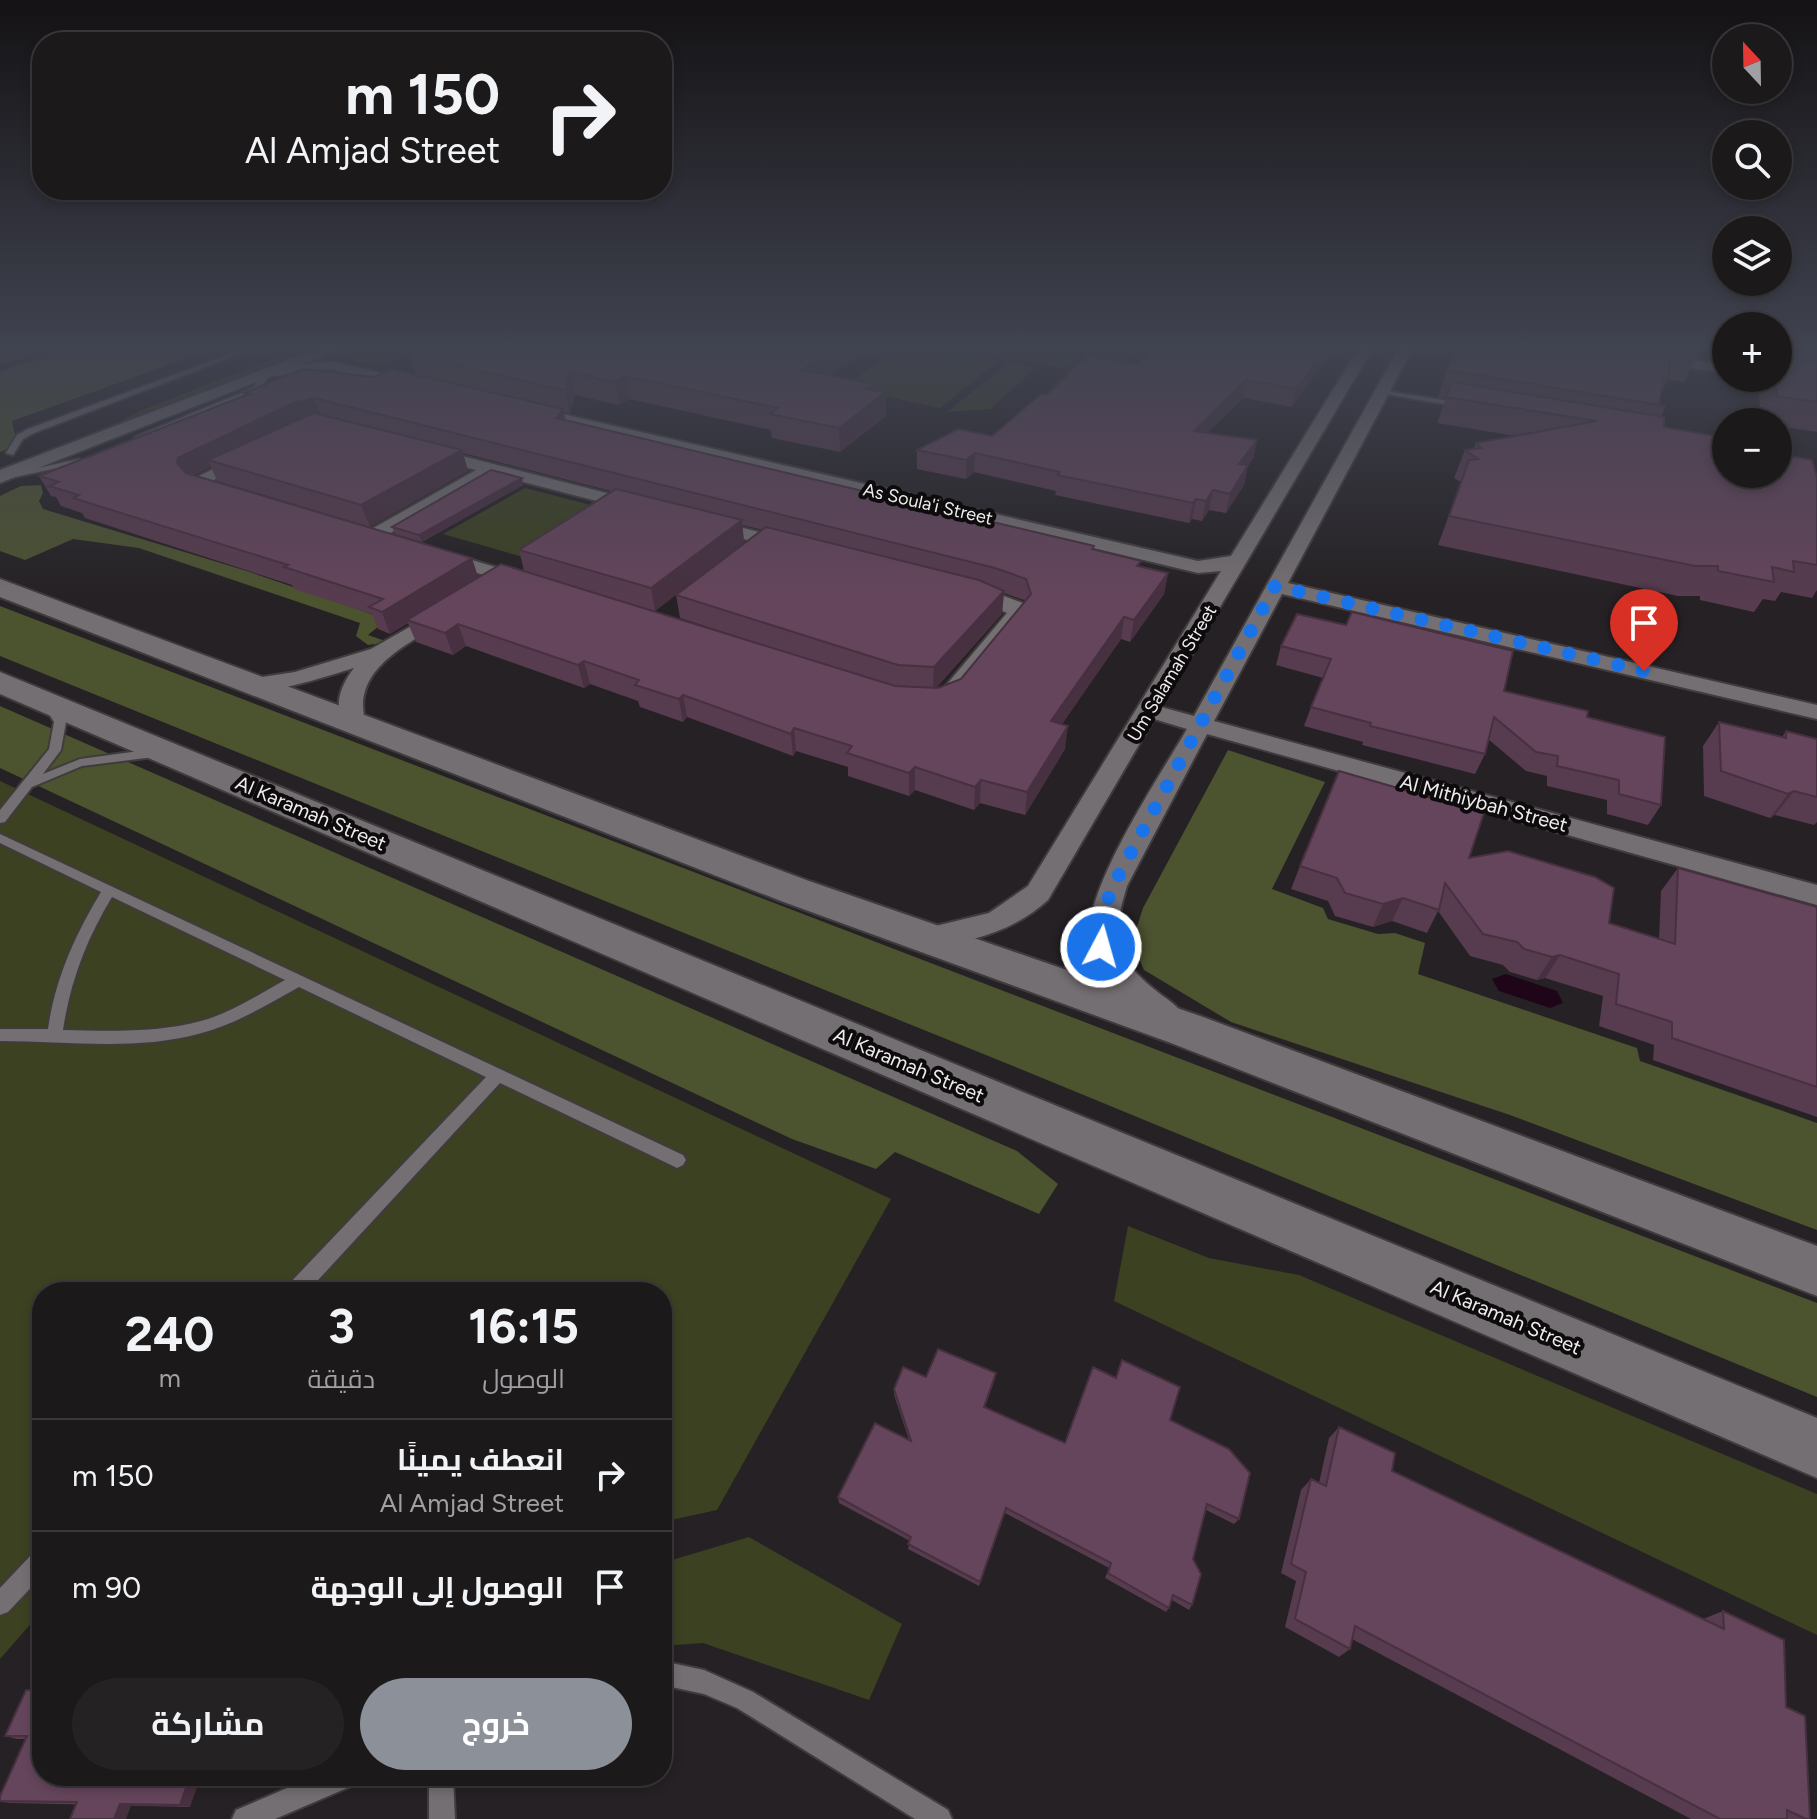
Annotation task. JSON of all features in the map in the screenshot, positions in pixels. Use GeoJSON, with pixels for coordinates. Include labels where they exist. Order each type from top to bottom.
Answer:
{"type":"FeatureCollection","features":[{"type":"Feature","properties":{"kind":"main road"},"geometry":{"type":"LineString","coordinates":[[0,587],[925,939],[1187,1030],[1817,1271]]}},
{"type":"Feature","properties":{"kind":"main road","name":"Al Karamah Street"},"geometry":{"type":"LineString","coordinates":[[0,682],[1817,1448]]}},
{"type":"Feature","properties":{"kind":"street"},"geometry":{"type":"LineString","coordinates":[[5,454],[73,429]]}},
{"type":"Feature","properties":{"kind":"street"},"geometry":{"type":"LineString","coordinates":[[106,429],[129,434]]}},
{"type":"Feature","properties":{"kind":"street"},"geometry":{"type":"LineString","coordinates":[[0,477],[141,429]]}},
{"type":"Feature","properties":{"kind":"street"},"geometry":{"type":"LineString","coordinates":[[310,429],[204,475],[198,481],[203,486],[370,537],[659,621],[896,699],[938,701],[950,695],[1017,614],[1016,607],[986,596],[337,429]]}},
{"type":"Feature","properties":{"kind":"street","name":"As Soula'i Street"},"geometry":{"type":"LineString","coordinates":[[602,429],[1198,567],[1216,567],[1239,560]]}},
{"type":"Feature","properties":{"kind":"street","name":"Um Salamah Street"},"geometry":{"type":"LineString","coordinates":[[925,939],[976,929],[1018,913],[1038,893],[1317,429]]}},
{"type":"Feature","properties":{"kind":"street"},"geometry":{"type":"LineString","coordinates":[[1187,1030],[1121,980],[1101,947],[1102,915],[1113,886],[1200,724],[1363,429]]}},
{"type":"Feature","properties":{"kind":"street"},"geometry":{"type":"LineString","coordinates":[[370,537],[491,468]]}},
{"type":"Feature","properties":{"kind":"street"},"geometry":{"type":"LineString","coordinates":[[741,557],[765,539]]}},
{"type":"Feature","properties":{"kind":"street"},"geometry":{"type":"LineString","coordinates":[[1198,567],[1221,592]]}},
{"type":"Feature","properties":{"kind":"street"},"geometry":{"type":"LineString","coordinates":[[251,685],[297,678],[379,654],[502,577]]}},
{"type":"Feature","properties":{"kind":"street"},"geometry":{"type":"LineString","coordinates":[[1275,586],[1817,712]]}},
{"type":"Feature","properties":{"kind":"street"},"geometry":{"type":"LineString","coordinates":[[659,621],[682,603]]}},
{"type":"Feature","properties":{"kind":"street"},"geometry":{"type":"LineString","coordinates":[[354,724],[347,706],[350,690],[379,654]]}},
{"type":"Feature","properties":{"kind":"street","name":"Al Mithiybah Street"},"geometry":{"type":"LineString","coordinates":[[1150,711],[1817,895]]}},
{"type":"Feature","properties":{"kind":"lane"},"geometry":{"type":"LineString","coordinates":[[5,454],[20,437],[37,429]]}},
{"type":"Feature","properties":{"kind":"lane"},"geometry":{"type":"LineString","coordinates":[[0,477],[47,470],[86,458]]}},
{"type":"Feature","properties":{"kind":"lane"},"geometry":{"type":"LineString","coordinates":[[0,819],[44,767],[60,735],[54,710],[44,700]]}},
{"type":"Feature","properties":{"kind":"lane"},"geometry":{"type":"LineString","coordinates":[[28,784],[106,757],[155,753],[176,756]]}},
{"type":"Feature","properties":{"kind":"lane"},"geometry":{"type":"LineString","coordinates":[[0,838],[677,1160]]}},
{"type":"Feature","properties":{"kind":"lane"},"geometry":{"type":"LineString","coordinates":[[55,1034],[58,1004],[77,945],[109,890]]}},
{"type":"Feature","properties":{"kind":"lane"},"geometry":{"type":"LineString","coordinates":[[0,1035],[159,1033],[195,1029],[232,1015],[298,980]]}},
{"type":"Feature","properties":{"kind":"lane"},"geometry":{"type":"LineString","coordinates":[[303,1282],[498,1075]]}},
{"type":"Feature","properties":{"kind":"lane"},"geometry":{"type":"LineString","coordinates":[[0,1604],[32,1570]]}},
{"type":"Feature","properties":{"kind":"lane"},"geometry":{"type":"LineString","coordinates":[[672,1675],[705,1682],[745,1700],[939,1819]]}},
{"type":"Feature","properties":{"kind":"lane"},"geometry":{"type":"LineString","coordinates":[[245,1819],[322,1786]]}},
{"type":"Feature","properties":{"kind":"lane"},"geometry":{"type":"LineString","coordinates":[[441,1786],[442,1819]]}},
{"type":"Feature","properties":{"kind":"green space"},"geometry":{"type":"Polygon","coordinates":[[[0,429],[14,429],[17,445],[0,452],[0,429]]]}},
{"type":"Feature","properties":{"kind":"green space"},"geometry":{"type":"Polygon","coordinates":[[[41,485],[43,493],[39,501],[43,509],[247,571],[380,617],[384,622],[368,635],[388,642],[368,645],[356,636],[360,623],[139,548],[73,539],[25,560],[0,551],[0,496],[21,486],[41,485]]]}},
{"type":"Feature","properties":{"kind":"green space"},"geometry":{"type":"Polygon","coordinates":[[[525,488],[610,510],[533,560],[443,534],[525,488]]]}},
{"type":"Feature","properties":{"kind":"green space"},"geometry":{"type":"Polygon","coordinates":[[[0,606],[1817,1303],[1817,1397],[1035,1075],[0,656],[0,606]]]}},
{"type":"Feature","properties":{"kind":"green space"},"geometry":{"type":"Polygon","coordinates":[[[0,706],[1017,1151],[1058,1184],[1039,1214],[895,1152],[876,1169],[792,1139],[0,768],[0,706]]]}},
{"type":"Feature","properties":{"kind":"green space"},"geometry":{"type":"Polygon","coordinates":[[[1228,750],[1325,782],[1272,889],[1323,908],[1328,919],[1378,934],[1395,933],[1425,943],[1418,974],[1637,1048],[1640,1061],[1817,1123],[1817,1230],[1510,1115],[1231,1022],[1144,970],[1132,942],[1143,908],[1228,750]]]}},
{"type":"Feature","properties":{"kind":"green space"},"geometry":{"type":"Polygon","coordinates":[[[0,781],[891,1199],[717,1510],[672,1520],[672,1282],[32,1282],[32,1622],[0,1659],[0,781]]]}},
{"type":"Feature","properties":{"kind":"green space"},"geometry":{"type":"Polygon","coordinates":[[[1128,1226],[1209,1258],[1299,1275],[1817,1494],[1817,1635],[1114,1301],[1128,1226]]]}},
{"type":"Feature","properties":{"kind":"green space"},"geometry":{"type":"Polygon","coordinates":[[[749,1537],[902,1624],[869,1700],[703,1643],[672,1645],[672,1560],[749,1537]]]}},
{"type":"Feature","properties":{"kind":"shaded area"},"geometry":{"type":"Polygon","coordinates":[[[1506,974],[1557,991],[1563,1003],[1550,1008],[1499,991],[1492,979],[1506,974]]]}},
{"type":"Feature","properties":{"kind":"building"},"geometry":{"type":"Polygon","coordinates":[[[160,429],[239,429],[178,458],[177,463],[186,473],[472,558],[382,612],[369,607],[383,599],[284,567],[288,565],[73,498],[79,495],[49,486],[59,482],[39,476],[160,429]]]}},
{"type":"Feature","properties":{"kind":"building"},"geometry":{"type":"Polygon","coordinates":[[[278,429],[378,429],[462,450],[361,505],[208,460],[278,429]]]}},
{"type":"Feature","properties":{"kind":"building"},"geometry":{"type":"Polygon","coordinates":[[[438,429],[602,429],[1094,546],[1092,549],[1141,561],[1137,566],[1168,573],[1134,620],[1124,617],[1051,721],[1068,726],[1027,792],[981,780],[975,787],[915,767],[909,773],[847,753],[852,746],[794,728],[791,734],[683,695],[679,699],[635,685],[639,680],[584,661],[578,665],[458,624],[445,633],[407,620],[501,564],[895,686],[938,688],[961,679],[1031,594],[1026,579],[995,568],[438,429]]]}},
{"type":"Feature","properties":{"kind":"building"},"geometry":{"type":"Polygon","coordinates":[[[958,429],[992,436],[1000,429],[1196,429],[1194,431],[1257,440],[1239,464],[1248,465],[1230,494],[1213,490],[1206,501],[1196,499],[1193,503],[1057,475],[1060,472],[975,453],[966,460],[917,450],[958,429]]]}},
{"type":"Feature","properties":{"kind":"building"},"geometry":{"type":"Polygon","coordinates":[[[1554,429],[1675,429],[1712,436],[1712,488],[1792,488],[1792,456],[1812,460],[1817,477],[1817,565],[1793,561],[1794,572],[1772,567],[1774,582],[1718,571],[1718,566],[1695,566],[1449,516],[1469,460],[1478,459],[1465,450],[1481,448],[1476,443],[1554,429]]]}},
{"type":"Feature","properties":{"kind":"building"},"geometry":{"type":"Polygon","coordinates":[[[491,470],[522,478],[419,535],[392,527],[491,470]]]}},
{"type":"Feature","properties":{"kind":"building"},"geometry":{"type":"Polygon","coordinates":[[[616,489],[742,520],[651,588],[519,550],[616,489]]]}},
{"type":"Feature","properties":{"kind":"building"},"geometry":{"type":"Polygon","coordinates":[[[766,527],[979,580],[1004,591],[934,667],[898,665],[676,595],[766,527]]]}},
{"type":"Feature","properties":{"kind":"building"},"geometry":{"type":"Polygon","coordinates":[[[1352,612],[1513,651],[1504,691],[1588,711],[1587,717],[1665,737],[1661,805],[1619,794],[1619,780],[1557,766],[1558,756],[1536,752],[1494,717],[1485,754],[1370,726],[1371,723],[1311,707],[1331,659],[1281,646],[1297,614],[1346,625],[1352,612]]]}},
{"type":"Feature","properties":{"kind":"building"},"geometry":{"type":"Polygon","coordinates":[[[1719,722],[1786,738],[1786,731],[1817,739],[1817,797],[1794,791],[1788,794],[1721,771],[1719,722]]]}},
{"type":"Feature","properties":{"kind":"building"},"geometry":{"type":"Polygon","coordinates":[[[1339,771],[1484,813],[1469,858],[1508,851],[1595,877],[1614,888],[1609,923],[1675,944],[1678,868],[1817,907],[1817,1087],[1672,1038],[1672,1022],[1616,1004],[1619,974],[1560,955],[1552,957],[1524,949],[1517,942],[1483,934],[1445,883],[1439,910],[1403,898],[1383,904],[1345,893],[1337,878],[1300,866],[1339,771]]]}},
{"type":"Feature","properties":{"kind":"building"},"geometry":{"type":"Polygon","coordinates":[[[938,1349],[996,1373],[984,1407],[1065,1443],[1093,1367],[1116,1378],[1122,1360],[1180,1387],[1170,1420],[1229,1449],[1250,1473],[1239,1519],[1207,1504],[1193,1559],[1201,1574],[1192,1605],[1173,1595],[1169,1608],[1108,1573],[1111,1563],[1006,1508],[980,1582],[908,1544],[911,1537],[838,1497],[875,1423],[911,1441],[894,1389],[903,1367],[926,1377],[938,1349]]]}},
{"type":"Feature","properties":{"kind":"building"},"geometry":{"type":"Polygon","coordinates":[[[1339,1427],[1395,1453],[1392,1471],[1724,1629],[1723,1611],[1784,1640],[1786,1707],[1805,1716],[1810,1819],[1787,1810],[1787,1819],[1720,1819],[1355,1626],[1350,1649],[1295,1619],[1306,1572],[1291,1564],[1311,1479],[1326,1486],[1339,1427]]]}},
{"type":"Feature","properties":{"kind":"building"},"geometry":{"type":"Polygon","coordinates":[[[26,1690],[32,1690],[32,1786],[187,1786],[180,1805],[120,1804],[114,1819],[70,1819],[77,1802],[0,1801],[27,1736],[5,1736],[26,1690]]]}},
{"type":"Feature","properties":{"kind":"route"},"geometry":{"type":"LineString","coordinates":[[1101,947],[1102,915],[1113,886],[1275,586],[1644,671]]}}]}
